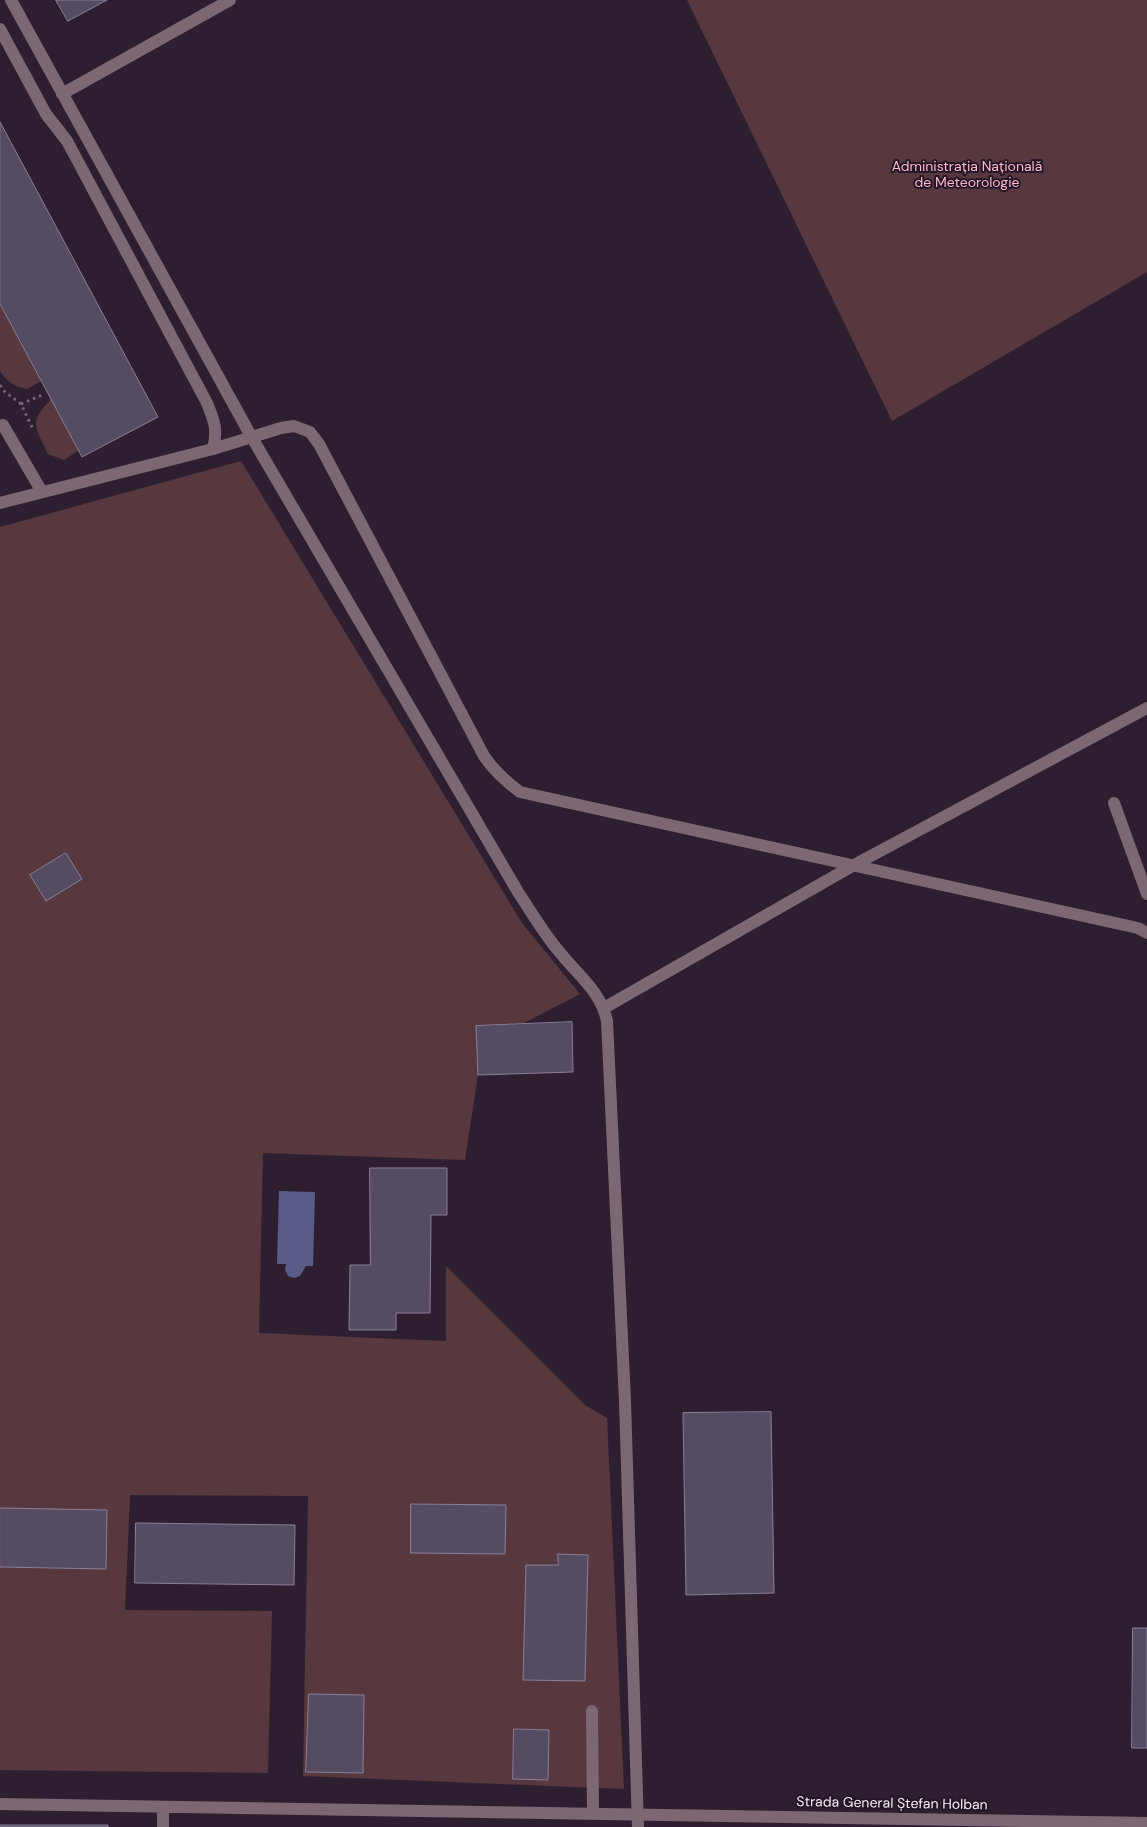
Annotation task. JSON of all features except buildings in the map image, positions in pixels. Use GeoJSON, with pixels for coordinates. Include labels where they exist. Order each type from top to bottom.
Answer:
{"type":"FeatureCollection","features":[{"type":"Feature","properties":{"kind":"street"},"geometry":{"type":"LineString","coordinates":[[11,0],[251,436],[518,892],[562,955],[592,987],[604,1008],[607,1021],[625,1401],[638,1821]]}},
{"type":"Feature","properties":{"kind":"street"},"geometry":{"type":"LineString","coordinates":[[62,94],[230,0]]}},
{"type":"Feature","properties":{"kind":"street"},"geometry":{"type":"LineString","coordinates":[[0,29],[46,114],[67,141],[207,403],[216,424],[213,449]]}},
{"type":"Feature","properties":{"kind":"street"},"geometry":{"type":"LineString","coordinates":[[3,425],[42,492]]}},
{"type":"Feature","properties":{"kind":"street"},"geometry":{"type":"LineString","coordinates":[[0,503],[213,449],[251,436],[294,426],[310,432],[319,444],[484,756],[493,770],[505,782],[520,792],[1138,928],[1147,933]]}},
{"type":"Feature","properties":{"kind":"street"},"geometry":{"type":"LineString","coordinates":[[604,1008],[854,866],[1147,708]]}},
{"type":"Feature","properties":{"kind":"street"},"geometry":{"type":"LineString","coordinates":[[1114,803],[1147,894]]}},
{"type":"Feature","properties":{"kind":"street"},"geometry":{"type":"LineString","coordinates":[[592,1711],[593,1814]]}},
{"type":"Feature","properties":{"kind":"street","name":"Strada General Ștefan Holban"},"geometry":{"type":"LineString","coordinates":[[0,1804],[593,1814],[638,1821],[1147,1823]]}},
{"type":"Feature","properties":{"kind":"street"},"geometry":{"type":"LineString","coordinates":[[163,1807],[163,1827]]}},
{"type":"Feature","properties":{"kind":"path"},"geometry":{"type":"LineString","coordinates":[[0,394],[5,392]]}},
{"type":"Feature","properties":{"kind":"path"},"geometry":{"type":"LineString","coordinates":[[22,404],[42,395]]}},
{"type":"Feature","properties":{"kind":"green space","name":"Administrația Națională de Meteorologie"},"geometry":{"type":"Polygon","coordinates":[[[687,0],[1147,0],[1147,272],[892,421],[687,0]]]}},
{"type":"Feature","properties":{"kind":"green space"},"geometry":{"type":"Polygon","coordinates":[[[0,304],[41,381],[27,389],[11,383],[0,371],[0,304]]]}},
{"type":"Feature","properties":{"kind":"green space"},"geometry":{"type":"Polygon","coordinates":[[[51,399],[79,450],[64,460],[48,454],[37,430],[36,425],[39,414],[51,399]]]}},
{"type":"Feature","properties":{"kind":"green space"},"geometry":{"type":"Polygon","coordinates":[[[241,461],[522,923],[580,994],[522,1024],[477,1026],[478,1075],[465,1160],[263,1153],[259,1333],[446,1341],[446,1266],[585,1405],[607,1418],[624,1789],[303,1776],[308,1496],[130,1495],[125,1610],[272,1611],[268,1773],[0,1770],[0,527],[241,461]]]}},
{"type":"Feature","properties":{"kind":"water"},"geometry":{"type":"Polygon","coordinates":[[[279,1191],[315,1192],[313,1266],[306,1266],[300,1276],[294,1278],[288,1276],[285,1270],[286,1264],[277,1264],[279,1191]]]}}]}
